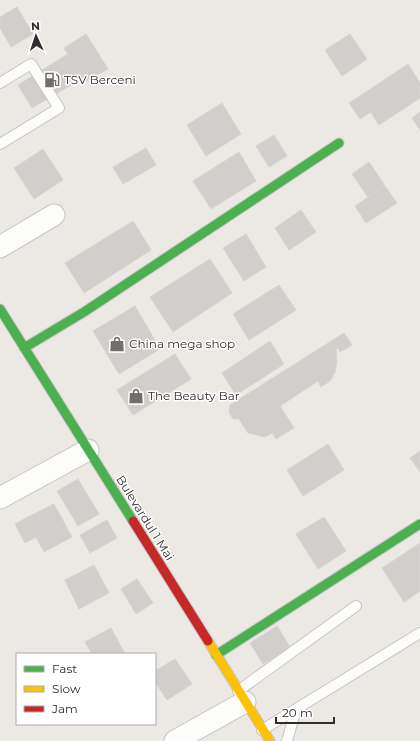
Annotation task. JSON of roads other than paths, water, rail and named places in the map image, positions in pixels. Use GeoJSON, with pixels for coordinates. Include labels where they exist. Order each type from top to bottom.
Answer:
{"type":"FeatureCollection","features":[{"type":"Feature","properties":{"kind":"street"},"geometry":{"type":"LineString","coordinates":[[24,348],[84,312],[339,143]]}},
{"type":"Feature","properties":{"kind":"street"},"geometry":{"type":"LineString","coordinates":[[0,247],[54,215]]}},
{"type":"Feature","properties":{"kind":"street","name":"Bulevardul 1 Mai"},"geometry":{"type":"LineString","coordinates":[[0,308],[270,741]]}},
{"type":"Feature","properties":{"kind":"street"},"geometry":{"type":"LineString","coordinates":[[0,498],[88,450]]}},
{"type":"Feature","properties":{"kind":"street"},"geometry":{"type":"LineString","coordinates":[[216,655],[420,524]]}},
{"type":"Feature","properties":{"kind":"street"},"geometry":{"type":"LineString","coordinates":[[174,741],[242,697]]}},
{"type":"Feature","properties":{"kind":"lane"},"geometry":{"type":"LineString","coordinates":[[0,82],[31,64],[59,108],[0,144]]}},
{"type":"Feature","properties":{"kind":"lane"},"geometry":{"type":"LineString","coordinates":[[242,697],[356,606]]}},
{"type":"Feature","properties":{"kind":"lane"},"geometry":{"type":"LineString","coordinates":[[262,730],[420,633]]}},
{"type":"Feature","properties":{"kind":"lane"},"geometry":{"type":"LineString","coordinates":[[287,741],[296,709]]}},
{"type":"Feature","properties":{"kind":"place","name":"TSV Berceni"},"geometry":{"type":"Point","coordinates":[52,80]}},
{"type":"Feature","properties":{"kind":"place","name":"China mega shop"},"geometry":{"type":"Point","coordinates":[117,344]}},
{"type":"Feature","properties":{"kind":"place","name":"The Beauty Bar"},"geometry":{"type":"Point","coordinates":[136,396]}}]}
